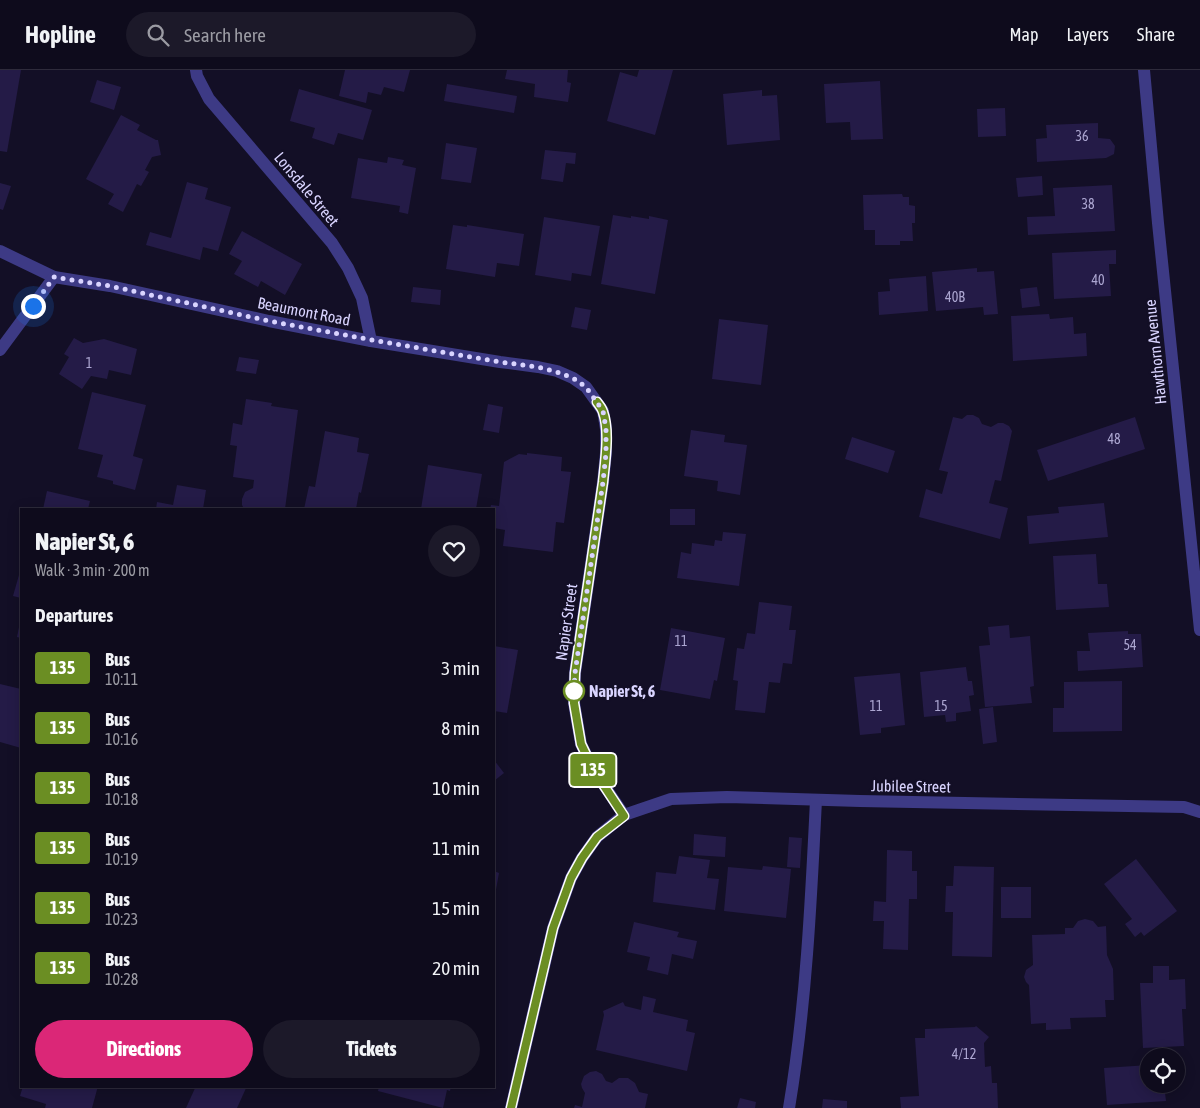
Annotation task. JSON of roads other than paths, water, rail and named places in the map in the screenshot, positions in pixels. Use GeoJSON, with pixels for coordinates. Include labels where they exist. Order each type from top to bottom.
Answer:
{"type":"FeatureCollection","features":[{"type":"Feature","properties":{"kind":"street","name":"Lonsdale Street"},"geometry":{"type":"LineString","coordinates":[[196,70],[197,76],[209,99],[332,243],[348,268],[362,298],[372,340]]}},
{"type":"Feature","properties":{"kind":"street","name":"Hawthorn Avenue"},"geometry":{"type":"LineString","coordinates":[[1144,70],[1158,223],[1197,563],[1200,630]]}},
{"type":"Feature","properties":{"kind":"street","name":"Beaumont Road"},"geometry":{"type":"LineString","coordinates":[[0,251],[54,277],[110,286],[269,321],[538,367],[573,378],[586,387],[597,402]]}},
{"type":"Feature","properties":{"kind":"street"},"geometry":{"type":"LineString","coordinates":[[0,350],[54,277]]}},
{"type":"Feature","properties":{"kind":"street","name":"Napier Street"},"geometry":{"type":"LineString","coordinates":[[597,402],[603,411],[606,429],[606,453],[575,673],[574,703],[581,744],[593,769],[624,816]]}},
{"type":"Feature","properties":{"kind":"street","name":"Jubilee Street"},"geometry":{"type":"LineString","coordinates":[[624,816],[671,799],[727,798],[1184,807],[1200,812]]}},
{"type":"Feature","properties":{"kind":"street"},"geometry":{"type":"LineString","coordinates":[[789,1108],[795,1076],[809,944],[816,800]]}},
{"type":"Feature","properties":{"kind":"street"},"geometry":{"type":"LineString","coordinates":[[511,1108],[553,928],[571,878],[597,837],[624,816]]}},
{"type":"Feature","properties":{"kind":"place","name":"Napier St, 6"},"geometry":{"type":"Point","coordinates":[574,691]}}]}
